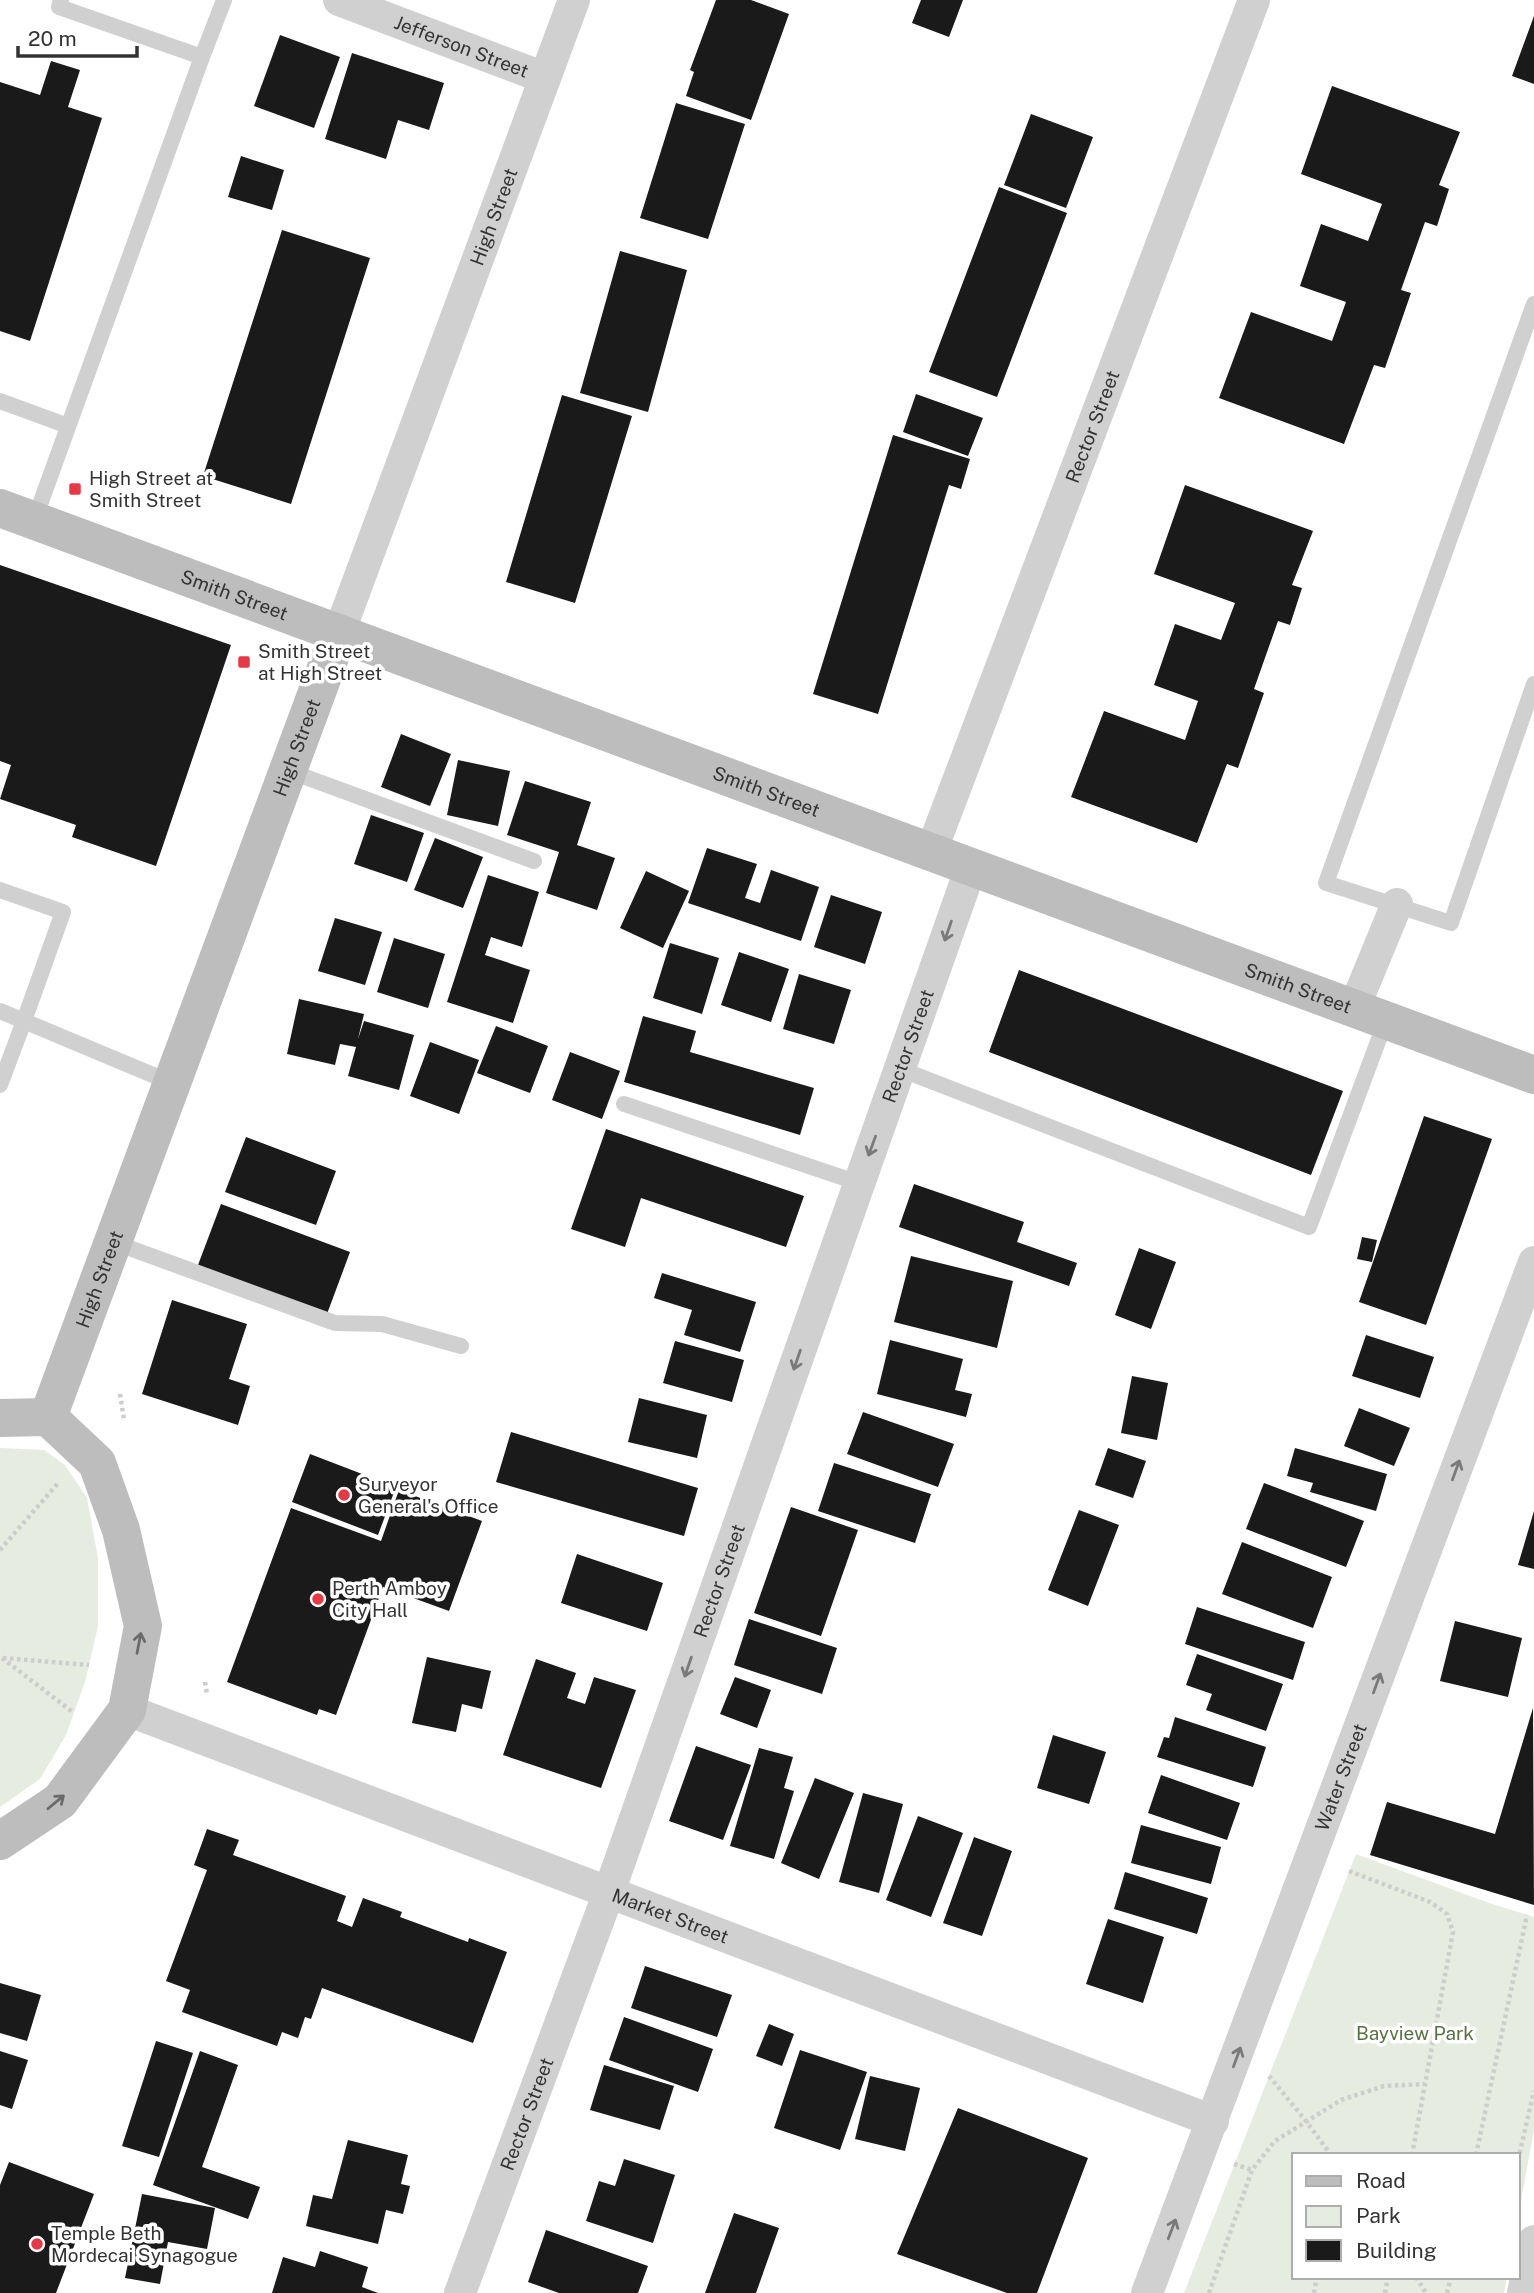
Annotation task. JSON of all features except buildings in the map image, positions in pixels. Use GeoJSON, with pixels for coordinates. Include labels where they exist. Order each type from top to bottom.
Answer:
{"type":"FeatureCollection","features":[{"type":"Feature","properties":{"kind":"street","name":"Jefferson Street"},"geometry":{"type":"LineString","coordinates":[[339,0],[545,78]]}},
{"type":"Feature","properties":{"kind":"street","name":"High Street"},"geometry":{"type":"LineString","coordinates":[[48,1418],[574,0]]}},
{"type":"Feature","properties":{"kind":"street","name":"Rector Street"},"geometry":{"type":"LineString","coordinates":[[931,852],[1255,0]]}},
{"type":"Feature","properties":{"kind":"street","name":"Smith Street"},"geometry":{"type":"LineString","coordinates":[[17,515],[1534,1075]]}},
{"type":"Feature","properties":{"kind":"street","name":"Rector Street"},"geometry":{"type":"LineString","coordinates":[[460,2293],[608,1892],[971,867]]}},
{"type":"Feature","properties":{"kind":"street"},"geometry":{"type":"LineString","coordinates":[[1370,1014],[1397,904]]}},
{"type":"Feature","properties":{"kind":"street","name":"Water Street"},"geometry":{"type":"LineString","coordinates":[[1147,2293],[1534,1262]]}},
{"type":"Feature","properties":{"kind":"street"},"geometry":{"type":"LineString","coordinates":[[0,1418],[48,1418],[97,1463],[121,1530],[143,1626],[127,1710],[60,1801],[0,1841]]}},
{"type":"Feature","properties":{"kind":"street","name":"Market Street"},"geometry":{"type":"LineString","coordinates":[[127,1710],[1213,2121]]}},
{"type":"Feature","properties":{"kind":"street"},"geometry":{"type":"LineString","coordinates":[[1523,2293],[1534,2241]]}},
{"type":"Feature","properties":{"kind":"lane"},"geometry":{"type":"LineString","coordinates":[[61,0],[59,6],[202,57]]}},
{"type":"Feature","properties":{"kind":"lane"},"geometry":{"type":"LineString","coordinates":[[17,515],[68,426],[225,0]]}},
{"type":"Feature","properties":{"kind":"lane"},"geometry":{"type":"LineString","coordinates":[[1534,304],[1326,883],[1451,923],[1534,684]]}},
{"type":"Feature","properties":{"kind":"lane"},"geometry":{"type":"LineString","coordinates":[[0,401],[68,426]]}},
{"type":"Feature","properties":{"kind":"lane"},"geometry":{"type":"LineString","coordinates":[[289,771],[534,861]]}},
{"type":"Feature","properties":{"kind":"lane"},"geometry":{"type":"LineString","coordinates":[[0,890],[63,912],[0,1085]]}},
{"type":"Feature","properties":{"kind":"lane"},"geometry":{"type":"LineString","coordinates":[[0,1011],[172,1083]]}},
{"type":"Feature","properties":{"kind":"lane"},"geometry":{"type":"LineString","coordinates":[[900,1069],[1309,1227],[1370,1014]]}},
{"type":"Feature","properties":{"kind":"lane"},"geometry":{"type":"LineString","coordinates":[[624,1104],[859,1183]]}},
{"type":"Feature","properties":{"kind":"lane"},"geometry":{"type":"LineString","coordinates":[[114,1242],[335,1323],[382,1324],[461,1346]]}},
{"type":"Feature","properties":{"kind":"path"},"geometry":{"type":"LineString","coordinates":[[120,1394],[124,1419]]}},
{"type":"Feature","properties":{"kind":"path"},"geometry":{"type":"LineString","coordinates":[[0,1550],[60,1481]]}},
{"type":"Feature","properties":{"kind":"path"},"geometry":{"type":"LineString","coordinates":[[1,1657],[89,1665]]}},
{"type":"Feature","properties":{"kind":"path"},"geometry":{"type":"LineString","coordinates":[[1,1657],[74,1713]]}},
{"type":"Feature","properties":{"kind":"path"},"geometry":{"type":"LineString","coordinates":[[205,1682],[207,1694]]}},
{"type":"Feature","properties":{"kind":"path"},"geometry":{"type":"LineString","coordinates":[[1349,1871],[1419,1897],[1447,1914],[1453,1932],[1412,2153]]}},
{"type":"Feature","properties":{"kind":"path"},"geometry":{"type":"LineString","coordinates":[[1476,2153],[1527,1915]]}},
{"type":"Feature","properties":{"kind":"path"},"geometry":{"type":"LineString","coordinates":[[1269,2076],[1330,2153]]}},
{"type":"Feature","properties":{"kind":"path"},"geometry":{"type":"LineString","coordinates":[[1209,2293],[1252,2170],[1275,2141],[1341,2099],[1384,2086],[1425,2084]]}},
{"type":"Feature","properties":{"kind":"path"},"geometry":{"type":"LineString","coordinates":[[1520,2153],[1534,2091]]}},
{"type":"Feature","properties":{"kind":"path"},"geometry":{"type":"LineString","coordinates":[[1234,2164],[1252,2170]]}},
{"type":"Feature","properties":{"kind":"green space"},"geometry":{"type":"Polygon","coordinates":[[[0,1448],[44,1450],[65,1465],[87,1498],[98,1558],[98,1626],[85,1682],[66,1735],[40,1779],[0,1807],[0,1448]]]}},
{"type":"Feature","properties":{"kind":"green space","name":"Bayview Park"},"geometry":{"type":"Polygon","coordinates":[[[1356,1854],[1534,1917],[1534,2130],[1520,2206],[1520,2153],[1292,2153],[1292,2279],[1507,2279],[1504,2293],[1184,2293],[1356,1854]]]}},
{"type":"Feature","properties":{"kind":"place","name":"High Street at Smith Street"},"geometry":{"type":"Point","coordinates":[75,489]}},
{"type":"Feature","properties":{"kind":"place","name":"Smith Street at High Street"},"geometry":{"type":"Point","coordinates":[244,662]}},
{"type":"Feature","properties":{"kind":"place","name":"Surveyor General's Office"},"geometry":{"type":"Point","coordinates":[344,1495]}},
{"type":"Feature","properties":{"kind":"place","name":"Perth Amboy City Hall"},"geometry":{"type":"Point","coordinates":[318,1599]}},
{"type":"Feature","properties":{"kind":"place","name":"Temple Beth Mordecai Synagogue"},"geometry":{"type":"Point","coordinates":[37,2244]}}]}
